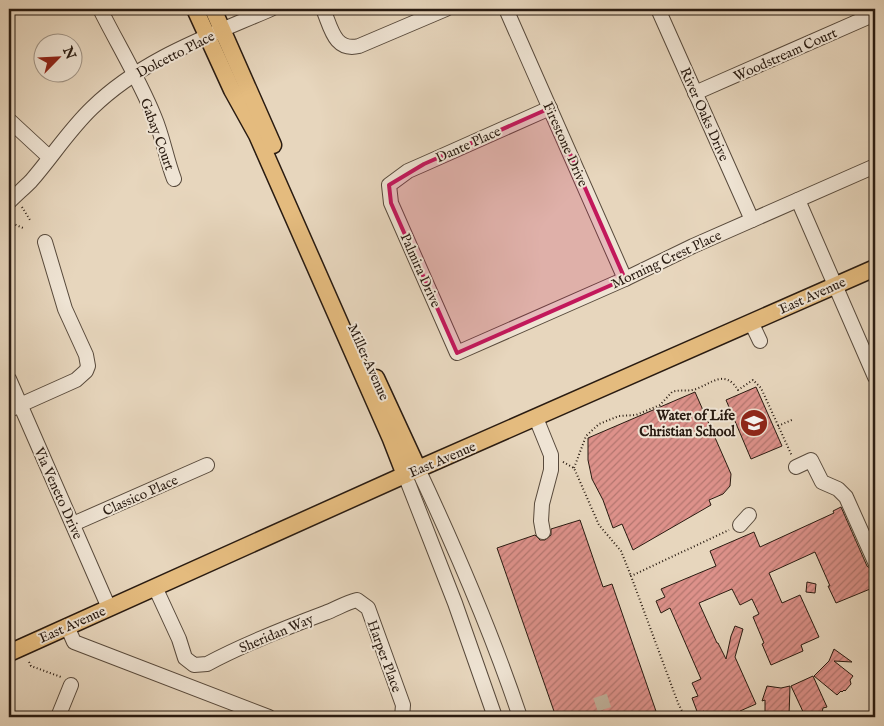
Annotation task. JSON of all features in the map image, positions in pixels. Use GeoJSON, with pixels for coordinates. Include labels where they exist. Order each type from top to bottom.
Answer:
{"type":"FeatureCollection","features":[{"type":"Feature","properties":{"kind":"main road","name":"Miller Avenue"},"geometry":{"type":"LineString","coordinates":[[195,9],[232,90],[257,135],[392,439],[412,472]]}},
{"type":"Feature","properties":{"kind":"main road","name":"Miller Avenue"},"geometry":{"type":"LineString","coordinates":[[213,9],[370,365],[412,472]]}},
{"type":"Feature","properties":{"kind":"main road","name":"East Avenue"},"geometry":{"type":"LineString","coordinates":[[9,653],[412,472],[875,268]]}},
{"type":"Feature","properties":{"kind":"street","name":"Gabay Court"},"geometry":{"type":"LineString","coordinates":[[100,9],[134,74],[157,124],[174,179]]}},
{"type":"Feature","properties":{"kind":"street","name":"Dolcetto Place"},"geometry":{"type":"LineString","coordinates":[[15,204],[30,181],[79,120],[93,106],[134,74],[159,59],[207,36],[271,9]]}},
{"type":"Feature","properties":{"kind":"street"},"geometry":{"type":"LineString","coordinates":[[323,9],[336,38],[344,47],[359,46],[446,9]]}},
{"type":"Feature","properties":{"kind":"street","name":"Firestone Drive"},"geometry":{"type":"LineString","coordinates":[[506,9],[625,279]]}},
{"type":"Feature","properties":{"kind":"street","name":"River Oaks Drive"},"geometry":{"type":"LineString","coordinates":[[658,9],[752,220]]}},
{"type":"Feature","properties":{"kind":"street","name":"Woodstream Court"},"geometry":{"type":"LineString","coordinates":[[695,93],[875,14]]}},
{"type":"Feature","properties":{"kind":"street","name":"Dante Place"},"geometry":{"type":"LineString","coordinates":[[389,185],[408,171],[550,108]]}},
{"type":"Feature","properties":{"kind":"street"},"geometry":{"type":"LineString","coordinates":[[9,120],[49,157]]}},
{"type":"Feature","properties":{"kind":"street","name":"Morning Crest Place"},"geometry":{"type":"LineString","coordinates":[[457,353],[875,166]]}},
{"type":"Feature","properties":{"kind":"street","name":"Palmira Drive"},"geometry":{"type":"LineString","coordinates":[[389,185],[391,203],[457,353]]}},
{"type":"Feature","properties":{"kind":"street"},"geometry":{"type":"LineString","coordinates":[[798,200],[874,371]]}},
{"type":"Feature","properties":{"kind":"street"},"geometry":{"type":"LineString","coordinates":[[14,407],[76,380],[86,371],[88,366],[86,355],[65,309],[45,242]]}},
{"type":"Feature","properties":{"kind":"street"},"geometry":{"type":"LineString","coordinates":[[751,322],[760,341]]}},
{"type":"Feature","properties":{"kind":"street","name":"Via Veneto Drive"},"geometry":{"type":"LineString","coordinates":[[9,379],[14,407],[73,524],[109,608]]}},
{"type":"Feature","properties":{"kind":"street"},"geometry":{"type":"LineString","coordinates":[[536,418],[551,455],[551,470],[542,504],[541,521],[543,532]]}},
{"type":"Feature","properties":{"kind":"street"},"geometry":{"type":"LineString","coordinates":[[796,467],[811,460],[822,482],[842,492],[875,562]]}},
{"type":"Feature","properties":{"kind":"street","name":"Classico Place"},"geometry":{"type":"LineString","coordinates":[[73,524],[207,465]]}},
{"type":"Feature","properties":{"kind":"street","name":"Miller Avenue"},"geometry":{"type":"LineString","coordinates":[[412,472],[495,717]]}},
{"type":"Feature","properties":{"kind":"street","name":"Miller Avenue"},"geometry":{"type":"LineString","coordinates":[[412,472],[459,557],[488,625],[520,717]]}},
{"type":"Feature","properties":{"kind":"street","name":"Sheridan Way"},"geometry":{"type":"LineString","coordinates":[[155,587],[179,639],[185,658],[194,665],[207,664],[291,625],[357,600]]}},
{"type":"Feature","properties":{"kind":"street","name":"Harper Place"},"geometry":{"type":"LineString","coordinates":[[357,600],[368,608],[402,705],[402,717]]}},
{"type":"Feature","properties":{"kind":"street"},"geometry":{"type":"LineString","coordinates":[[68,626],[74,642],[270,717]]}},
{"type":"Feature","properties":{"kind":"street"},"geometry":{"type":"LineString","coordinates":[[58,717],[71,685]]}},
{"type":"Feature","properties":{"kind":"path"},"geometry":{"type":"LineString","coordinates":[[15,204],[30,220]]}},
{"type":"Feature","properties":{"kind":"path"},"geometry":{"type":"LineString","coordinates":[[9,222],[23,228]]}},
{"type":"Feature","properties":{"kind":"path"},"geometry":{"type":"LineString","coordinates":[[574,468],[586,436],[603,422],[619,416],[636,415],[660,405],[672,392],[696,389],[717,379],[727,380],[738,390],[753,380],[761,388],[796,467]]}},
{"type":"Feature","properties":{"kind":"path"},"geometry":{"type":"LineString","coordinates":[[778,426],[794,419]]}},
{"type":"Feature","properties":{"kind":"path"},"geometry":{"type":"LineString","coordinates":[[551,455],[574,468],[599,525],[621,551],[678,704],[685,717]]}},
{"type":"Feature","properties":{"kind":"path"},"geometry":{"type":"LineString","coordinates":[[631,576],[745,520]]}},
{"type":"Feature","properties":{"kind":"path"},"geometry":{"type":"LineString","coordinates":[[29,662],[31,666],[60,677],[71,685]]}},
{"type":"Feature","properties":{"kind":"highlighted area"},"geometry":{"type":"Polygon","coordinates":[[[550,108],[625,279],[457,353],[391,203],[389,185],[424,164],[550,108]]]}},
{"type":"Feature","properties":{"kind":"building","name":"Water of Life Christian School"},"geometry":{"type":"Polygon","coordinates":[[[756,387],[782,446],[751,459],[726,400],[756,387]]]}},
{"type":"Feature","properties":{"kind":"building"},"geometry":{"type":"Polygon","coordinates":[[[695,392],[731,474],[730,486],[723,494],[709,500],[711,505],[633,550],[622,524],[613,528],[603,500],[592,479],[588,460],[588,438],[695,392]]]}},
{"type":"Feature","properties":{"kind":"building"},"geometry":{"type":"Polygon","coordinates":[[[841,507],[867,566],[872,570],[875,577],[875,587],[836,603],[815,552],[769,573],[782,603],[800,595],[819,637],[801,645],[803,651],[771,665],[753,617],[759,614],[752,599],[740,605],[732,589],[699,603],[726,659],[735,626],[743,629],[735,657],[756,704],[740,711],[742,717],[707,717],[704,711],[698,714],[692,698],[698,696],[692,683],[701,679],[670,608],[661,613],[656,601],[665,597],[661,589],[716,566],[710,551],[754,532],[760,547],[834,513],[833,511],[841,507]]]}},
{"type":"Feature","properties":{"kind":"building"},"geometry":{"type":"Polygon","coordinates":[[[580,520],[603,587],[612,584],[658,717],[556,717],[497,548],[535,535],[540,540],[545,540],[551,535],[551,529],[580,520]]]}},
{"type":"Feature","properties":{"kind":"building"},"geometry":{"type":"Polygon","coordinates":[[[807,582],[816,584],[815,593],[806,592],[807,582]]]}},
{"type":"Feature","properties":{"kind":"building"},"geometry":{"type":"Polygon","coordinates":[[[834,649],[852,662],[834,661],[853,676],[850,680],[851,684],[845,691],[841,691],[837,695],[814,676],[829,661],[834,649]]]}},
{"type":"Feature","properties":{"kind":"building"},"geometry":{"type":"Polygon","coordinates":[[[813,676],[827,707],[812,717],[809,715],[805,716],[791,686],[813,676]]]}},
{"type":"Feature","properties":{"kind":"building"},"geometry":{"type":"Polygon","coordinates":[[[767,686],[781,688],[790,686],[789,716],[770,717],[770,715],[765,715],[765,700],[762,701],[767,686]]]}},
{"type":"Feature","properties":{"kind":"tunnel"},"geometry":{"type":"LineString","coordinates":[[600,696],[607,717]]}},
{"type":"Feature","properties":{"kind":"place","name":"Water of Life Christian School"},"geometry":{"type":"Point","coordinates":[754,423]}}]}
